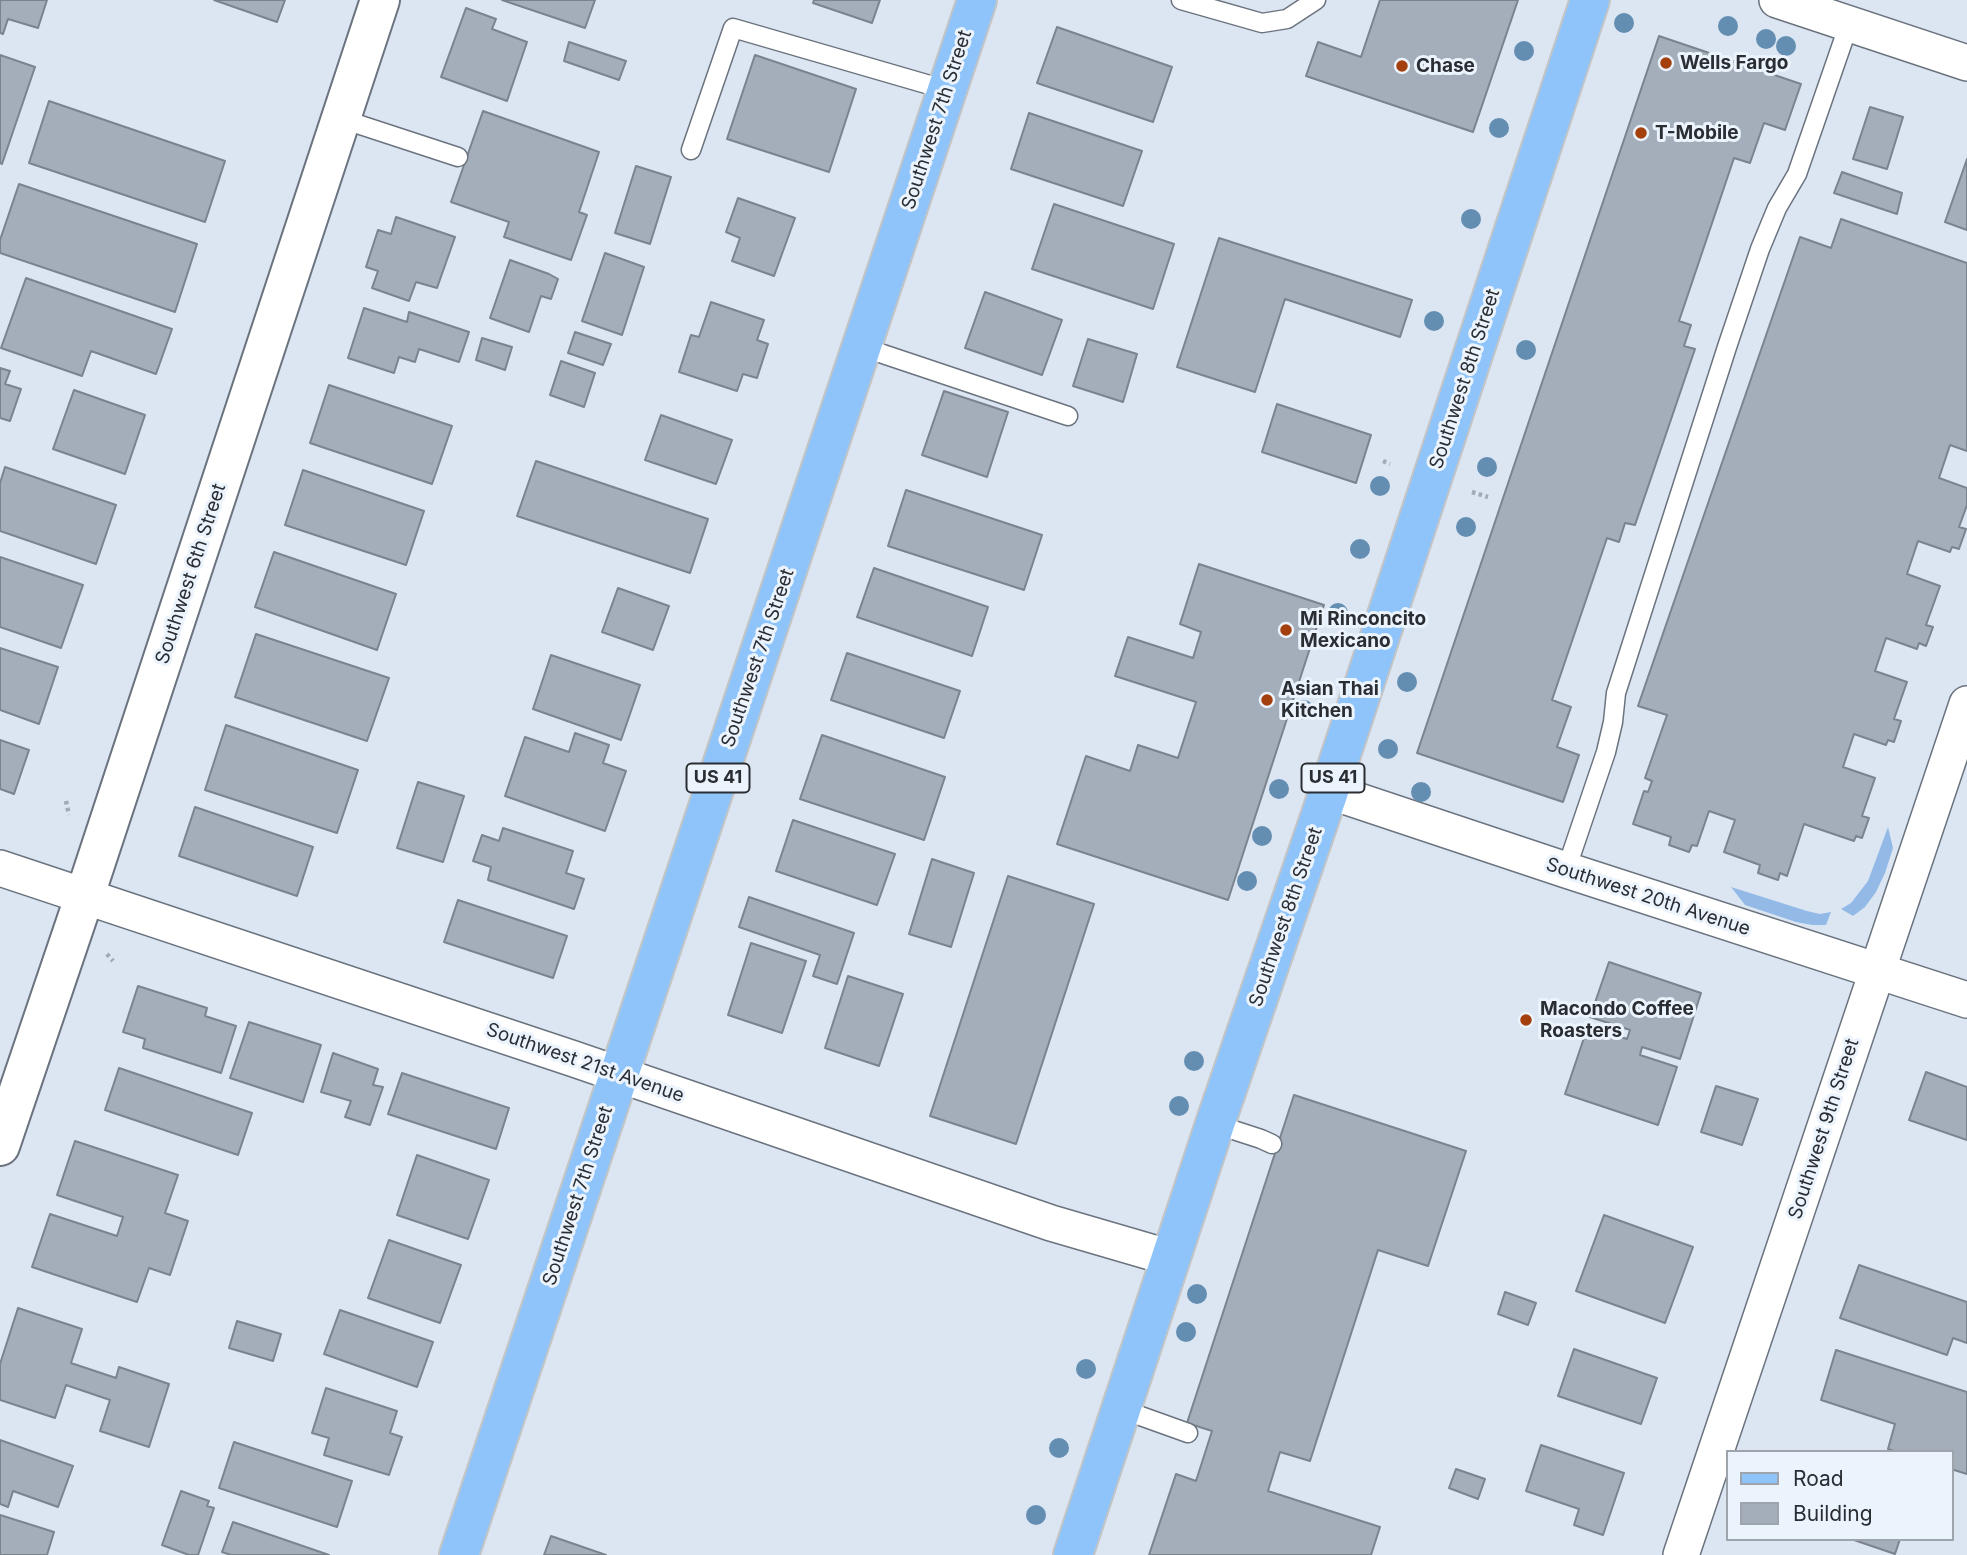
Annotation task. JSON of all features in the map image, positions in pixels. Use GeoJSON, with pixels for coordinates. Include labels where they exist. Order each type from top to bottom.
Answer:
{"type":"FeatureCollection","features":[{"type":"Feature","properties":{"kind":"main road","name":"Southwest 7th Street"},"geometry":{"type":"LineString","coordinates":[[459,1555],[977,0]]}},
{"type":"Feature","properties":{"kind":"main road","name":"Southwest 8th Street"},"geometry":{"type":"LineString","coordinates":[[1073,1555],[1590,0]]}},
{"type":"Feature","properties":{"kind":"street","name":"Southwest 6th Street"},"geometry":{"type":"LineString","coordinates":[[0,1146],[380,0]]}},
{"type":"Feature","properties":{"kind":"street"},"geometry":{"type":"LineString","coordinates":[[1777,0],[1967,63]]}},
{"type":"Feature","properties":{"kind":"street","name":"Southwest 9th Street"},"geometry":{"type":"LineString","coordinates":[[1681,1555],[1967,704]]}},
{"type":"Feature","properties":{"kind":"street","name":"Southwest 20th Avenue"},"geometry":{"type":"LineString","coordinates":[[1329,791],[1967,1000]]}},
{"type":"Feature","properties":{"kind":"street","name":"Southwest 21st Avenue"},"geometry":{"type":"LineString","coordinates":[[0,868],[619,1074],[1051,1223],[1171,1258]]}},
{"type":"Feature","properties":{"kind":"lane"},"geometry":{"type":"LineString","coordinates":[[1181,0],[1262,23],[1287,19],[1316,0]]}},
{"type":"Feature","properties":{"kind":"lane"},"geometry":{"type":"LineString","coordinates":[[1566,870],[1613,723],[1616,693],[1731,335],[1760,249],[1777,208],[1797,174],[1849,24]]}},
{"type":"Feature","properties":{"kind":"lane"},"geometry":{"type":"LineString","coordinates":[[691,150],[733,28],[947,90]]}},
{"type":"Feature","properties":{"kind":"lane"},"geometry":{"type":"LineString","coordinates":[[342,118],[458,157]]}},
{"type":"Feature","properties":{"kind":"lane"},"geometry":{"type":"LineString","coordinates":[[862,347],[1068,416]]}},
{"type":"Feature","properties":{"kind":"lane"},"geometry":{"type":"LineString","coordinates":[[1215,1125],[1272,1144]]}},
{"type":"Feature","properties":{"kind":"lane"},"geometry":{"type":"LineString","coordinates":[[1121,1409],[1188,1433]]}},
{"type":"Feature","properties":{"kind":"path"},"geometry":{"type":"LineString","coordinates":[[1382,461],[1390,464]]}},
{"type":"Feature","properties":{"kind":"path"},"geometry":{"type":"LineString","coordinates":[[1472,492],[1488,497]]}},
{"type":"Feature","properties":{"kind":"shaded area"},"geometry":{"type":"Polygon","coordinates":[[[1888,827],[1893,848],[1885,873],[1865,907],[1853,916],[1841,909],[1851,903],[1868,881],[1888,827]]]}},
{"type":"Feature","properties":{"kind":"shaded area"},"geometry":{"type":"Polygon","coordinates":[[[1731,887],[1807,911],[1820,914],[1831,912],[1826,925],[1796,922],[1745,905],[1731,887]]]}},
{"type":"Feature","properties":{"kind":"building"},"geometry":{"type":"Polygon","coordinates":[[[0,0],[47,0],[38,28],[8,19],[3,34],[0,33],[0,0]]]}},
{"type":"Feature","properties":{"kind":"building"},"geometry":{"type":"Polygon","coordinates":[[[214,0],[285,0],[277,22],[214,0]]]}},
{"type":"Feature","properties":{"kind":"building"},"geometry":{"type":"Polygon","coordinates":[[[502,0],[595,0],[585,28],[502,0]]]}},
{"type":"Feature","properties":{"kind":"building"},"geometry":{"type":"Polygon","coordinates":[[[814,0],[880,0],[872,23],[813,3],[814,0]]]}},
{"type":"Feature","properties":{"kind":"building","name":"Chase"},"geometry":{"type":"Polygon","coordinates":[[[1380,0],[1518,0],[1473,132],[1306,76],[1318,42],[1361,57],[1380,0]]]}},
{"type":"Feature","properties":{"kind":"building"},"geometry":{"type":"Polygon","coordinates":[[[466,8],[496,19],[492,29],[527,42],[507,101],[441,77],[466,8]]]}},
{"type":"Feature","properties":{"kind":"building"},"geometry":{"type":"Polygon","coordinates":[[[1057,27],[1172,67],[1153,122],[1037,83],[1057,27]]]}},
{"type":"Feature","properties":{"kind":"building"},"geometry":{"type":"Polygon","coordinates":[[[1659,36],[1801,84],[1785,130],[1764,123],[1750,163],[1734,158],[1679,321],[1691,325],[1684,346],[1695,349],[1635,525],[1625,523],[1619,542],[1607,538],[1552,700],[1571,707],[1557,747],[1579,755],[1563,802],[1417,753],[1659,36]]]}},
{"type":"Feature","properties":{"kind":"building"},"geometry":{"type":"Polygon","coordinates":[[[569,42],[626,61],[619,80],[564,61],[569,42]]]}},
{"type":"Feature","properties":{"kind":"building"},"geometry":{"type":"Polygon","coordinates":[[[0,55],[35,67],[2,164],[0,163],[0,55]]]}},
{"type":"Feature","properties":{"kind":"building"},"geometry":{"type":"Polygon","coordinates":[[[755,55],[856,89],[829,172],[727,139],[755,55]]]}},
{"type":"Feature","properties":{"kind":"building"},"geometry":{"type":"Polygon","coordinates":[[[49,101],[225,161],[205,222],[29,163],[49,101]]]}},
{"type":"Feature","properties":{"kind":"building"},"geometry":{"type":"Polygon","coordinates":[[[1870,107],[1903,117],[1887,169],[1853,159],[1870,107]]]}},
{"type":"Feature","properties":{"kind":"building"},"geometry":{"type":"Polygon","coordinates":[[[483,111],[599,152],[579,212],[587,215],[571,260],[504,237],[509,222],[451,202],[483,111]]]}},
{"type":"Feature","properties":{"kind":"building"},"geometry":{"type":"Polygon","coordinates":[[[1029,113],[1142,151],[1123,206],[1011,169],[1029,113]]]}},
{"type":"Feature","properties":{"kind":"building"},"geometry":{"type":"Polygon","coordinates":[[[1967,159],[1967,230],[1945,222],[1967,159]]]}},
{"type":"Feature","properties":{"kind":"building"},"geometry":{"type":"Polygon","coordinates":[[[636,166],[671,177],[650,244],[615,233],[636,166]]]}},
{"type":"Feature","properties":{"kind":"building"},"geometry":{"type":"Polygon","coordinates":[[[1842,172],[1902,193],[1897,214],[1834,193],[1842,172]]]}},
{"type":"Feature","properties":{"kind":"building"},"geometry":{"type":"Polygon","coordinates":[[[19,184],[197,244],[175,312],[0,253],[0,240],[19,184]]]}},
{"type":"Feature","properties":{"kind":"building"},"geometry":{"type":"Polygon","coordinates":[[[738,198],[795,218],[774,276],[732,261],[740,238],[726,232],[738,198]]]}},
{"type":"Feature","properties":{"kind":"building"},"geometry":{"type":"Polygon","coordinates":[[[1054,204],[1174,244],[1153,309],[1032,269],[1054,204]]]}},
{"type":"Feature","properties":{"kind":"building"},"geometry":{"type":"Polygon","coordinates":[[[396,217],[455,237],[437,288],[416,282],[409,301],[372,288],[378,271],[366,267],[378,230],[391,234],[396,217]]]}},
{"type":"Feature","properties":{"kind":"building"},"geometry":{"type":"Polygon","coordinates":[[[1841,219],[1967,263],[1967,451],[1950,445],[1939,478],[1967,488],[1967,505],[1959,527],[1966,529],[1959,549],[1952,547],[1950,552],[1918,541],[1907,574],[1940,586],[1926,625],[1933,627],[1926,646],[1919,643],[1917,649],[1886,638],[1875,671],[1907,682],[1894,719],[1901,721],[1894,742],[1888,740],[1886,745],[1854,734],[1843,767],[1875,778],[1862,816],[1869,818],[1862,838],[1856,836],[1854,841],[1804,824],[1787,876],[1780,873],[1778,880],[1758,873],[1760,865],[1724,852],[1735,820],[1709,811],[1697,846],[1692,845],[1689,852],[1669,845],[1671,837],[1633,824],[1644,791],[1648,792],[1652,781],[1645,778],[1667,715],[1638,706],[1800,237],[1831,248],[1841,219]]]}},
{"type":"Feature","properties":{"kind":"building"},"geometry":{"type":"Polygon","coordinates":[[[1219,238],[1412,300],[1400,337],[1285,299],[1255,392],[1177,367],[1219,238]]]}},
{"type":"Feature","properties":{"kind":"building"},"geometry":{"type":"Polygon","coordinates":[[[605,253],[644,267],[622,335],[582,321],[605,253]]]}},
{"type":"Feature","properties":{"kind":"building"},"geometry":{"type":"Polygon","coordinates":[[[510,260],[558,279],[551,299],[541,296],[529,332],[490,318],[510,260]]]}},
{"type":"Feature","properties":{"kind":"building"},"geometry":{"type":"Polygon","coordinates":[[[26,278],[172,329],[156,374],[91,351],[82,376],[1,348],[26,278]]]}},
{"type":"Feature","properties":{"kind":"building"},"geometry":{"type":"Polygon","coordinates":[[[985,292],[1062,320],[1042,375],[965,348],[985,292]]]}},
{"type":"Feature","properties":{"kind":"building"},"geometry":{"type":"Polygon","coordinates":[[[711,302],[764,320],[757,340],[768,344],[757,378],[743,374],[737,391],[679,372],[691,335],[699,337],[711,302]]]}},
{"type":"Feature","properties":{"kind":"building"},"geometry":{"type":"Polygon","coordinates":[[[364,308],[407,322],[409,312],[469,332],[459,362],[419,349],[415,362],[399,357],[394,373],[348,358],[364,308]]]}},
{"type":"Feature","properties":{"kind":"building"},"geometry":{"type":"Polygon","coordinates":[[[575,332],[611,344],[603,365],[568,353],[575,332]]]}},
{"type":"Feature","properties":{"kind":"building"},"geometry":{"type":"Polygon","coordinates":[[[482,338],[512,347],[505,370],[476,360],[482,338]]]}},
{"type":"Feature","properties":{"kind":"building"},"geometry":{"type":"Polygon","coordinates":[[[1088,339],[1137,354],[1123,402],[1073,386],[1088,339]]]}},
{"type":"Feature","properties":{"kind":"building"},"geometry":{"type":"Polygon","coordinates":[[[561,361],[595,373],[584,407],[550,395],[561,361]]]}},
{"type":"Feature","properties":{"kind":"building"},"geometry":{"type":"Polygon","coordinates":[[[0,368],[10,371],[5,384],[21,389],[10,421],[0,418],[0,368]]]}},
{"type":"Feature","properties":{"kind":"building"},"geometry":{"type":"Polygon","coordinates":[[[329,385],[452,426],[432,484],[310,443],[329,385]]]}},
{"type":"Feature","properties":{"kind":"building"},"geometry":{"type":"Polygon","coordinates":[[[74,390],[145,415],[125,474],[53,449],[74,390]]]}},
{"type":"Feature","properties":{"kind":"building"},"geometry":{"type":"Polygon","coordinates":[[[944,391],[1008,412],[987,477],[922,455],[944,391]]]}},
{"type":"Feature","properties":{"kind":"building"},"geometry":{"type":"Polygon","coordinates":[[[1277,404],[1371,435],[1356,483],[1262,452],[1277,404]]]}},
{"type":"Feature","properties":{"kind":"building"},"geometry":{"type":"Polygon","coordinates":[[[661,415],[732,440],[716,484],[645,460],[661,415]]]}},
{"type":"Feature","properties":{"kind":"building"},"geometry":{"type":"Polygon","coordinates":[[[536,461],[708,519],[690,573],[517,516],[536,461]]]}},
{"type":"Feature","properties":{"kind":"building"},"geometry":{"type":"Polygon","coordinates":[[[5,467],[116,505],[96,564],[0,531],[0,483],[5,467]]]}},
{"type":"Feature","properties":{"kind":"building"},"geometry":{"type":"Polygon","coordinates":[[[303,470],[424,511],[406,565],[285,525],[303,470]]]}},
{"type":"Feature","properties":{"kind":"building"},"geometry":{"type":"Polygon","coordinates":[[[906,490],[1042,535],[1024,590],[888,546],[906,490]]]}},
{"type":"Feature","properties":{"kind":"building"},"geometry":{"type":"Polygon","coordinates":[[[274,552],[396,594],[377,650],[255,607],[274,552]]]}},
{"type":"Feature","properties":{"kind":"building"},"geometry":{"type":"Polygon","coordinates":[[[0,557],[83,585],[61,648],[0,627],[0,557]]]}},
{"type":"Feature","properties":{"kind":"building"},"geometry":{"type":"Polygon","coordinates":[[[1199,564],[1324,605],[1228,900],[1057,844],[1086,756],[1130,771],[1138,745],[1178,758],[1196,702],[1115,676],[1128,637],[1193,658],[1201,632],[1180,624],[1199,564]]]}},
{"type":"Feature","properties":{"kind":"building"},"geometry":{"type":"Polygon","coordinates":[[[874,568],[988,607],[972,656],[857,617],[874,568]]]}},
{"type":"Feature","properties":{"kind":"building"},"geometry":{"type":"Polygon","coordinates":[[[618,588],[669,606],[653,650],[602,632],[618,588]]]}},
{"type":"Feature","properties":{"kind":"building"},"geometry":{"type":"Polygon","coordinates":[[[256,634],[389,678],[367,741],[235,697],[256,634]]]}},
{"type":"Feature","properties":{"kind":"building"},"geometry":{"type":"Polygon","coordinates":[[[0,648],[58,667],[39,724],[0,710],[0,648]]]}},
{"type":"Feature","properties":{"kind":"building"},"geometry":{"type":"Polygon","coordinates":[[[847,653],[960,691],[944,738],[831,700],[847,653]]]}},
{"type":"Feature","properties":{"kind":"building"},"geometry":{"type":"Polygon","coordinates":[[[551,655],[640,685],[621,740],[533,709],[551,655]]]}},
{"type":"Feature","properties":{"kind":"building"},"geometry":{"type":"Polygon","coordinates":[[[226,725],[358,770],[337,833],[205,790],[226,725]]]}},
{"type":"Feature","properties":{"kind":"building"},"geometry":{"type":"Polygon","coordinates":[[[575,733],[609,745],[603,763],[626,771],[605,831],[505,796],[525,737],[569,752],[575,733]]]}},
{"type":"Feature","properties":{"kind":"building"},"geometry":{"type":"Polygon","coordinates":[[[822,735],[945,777],[924,840],[800,799],[822,735]]]}},
{"type":"Feature","properties":{"kind":"building"},"geometry":{"type":"Polygon","coordinates":[[[0,740],[29,750],[14,794],[0,789],[0,740]]]}},
{"type":"Feature","properties":{"kind":"building"},"geometry":{"type":"Polygon","coordinates":[[[418,782],[464,796],[443,862],[397,848],[418,782]]]}},
{"type":"Feature","properties":{"kind":"building"},"geometry":{"type":"Polygon","coordinates":[[[195,807],[313,847],[297,896],[179,856],[195,807]]]}},
{"type":"Feature","properties":{"kind":"building"},"geometry":{"type":"Polygon","coordinates":[[[793,820],[895,854],[877,905],[776,871],[793,820]]]}},
{"type":"Feature","properties":{"kind":"building"},"geometry":{"type":"Polygon","coordinates":[[[503,828],[573,851],[566,873],[584,879],[574,909],[488,880],[491,867],[473,861],[482,835],[499,841],[503,828]]]}},
{"type":"Feature","properties":{"kind":"building"},"geometry":{"type":"Polygon","coordinates":[[[932,859],[974,873],[951,947],[909,934],[932,859]]]}},
{"type":"Feature","properties":{"kind":"building"},"geometry":{"type":"Polygon","coordinates":[[[1008,876],[1094,904],[1016,1144],[930,1116],[1008,876]]]}},
{"type":"Feature","properties":{"kind":"building"},"geometry":{"type":"Polygon","coordinates":[[[749,897],[854,933],[837,984],[813,976],[820,955],[739,927],[749,897]]]}},
{"type":"Feature","properties":{"kind":"building"},"geometry":{"type":"Polygon","coordinates":[[[458,900],[567,936],[553,978],[444,942],[458,900]]]}},
{"type":"Feature","properties":{"kind":"building"},"geometry":{"type":"Polygon","coordinates":[[[751,943],[806,961],[782,1033],[728,1015],[751,943]]]}},
{"type":"Feature","properties":{"kind":"building"},"geometry":{"type":"Polygon","coordinates":[[[1609,962],[1701,993],[1680,1059],[1642,1047],[1640,1055],[1677,1067],[1658,1125],[1565,1094],[1588,1026],[1627,1039],[1630,1030],[1590,1017],[1609,962]]]}},
{"type":"Feature","properties":{"kind":"building"},"geometry":{"type":"Polygon","coordinates":[[[848,976],[903,994],[879,1066],[825,1048],[848,976]]]}},
{"type":"Feature","properties":{"kind":"building"},"geometry":{"type":"Polygon","coordinates":[[[138,986],[207,1008],[205,1016],[236,1026],[221,1073],[143,1048],[145,1039],[123,1032],[138,986]]]}},
{"type":"Feature","properties":{"kind":"building"},"geometry":{"type":"Polygon","coordinates":[[[249,1022],[321,1045],[303,1102],[230,1078],[249,1022]]]}},
{"type":"Feature","properties":{"kind":"building"},"geometry":{"type":"Polygon","coordinates":[[[333,1053],[378,1069],[373,1085],[383,1087],[370,1125],[345,1117],[351,1101],[321,1092],[333,1053]]]}},
{"type":"Feature","properties":{"kind":"building"},"geometry":{"type":"Polygon","coordinates":[[[119,1068],[252,1113],[238,1155],[105,1110],[119,1068]]]}},
{"type":"Feature","properties":{"kind":"building"},"geometry":{"type":"Polygon","coordinates":[[[1926,1072],[1967,1087],[1967,1140],[1909,1120],[1926,1072]]]}},
{"type":"Feature","properties":{"kind":"building"},"geometry":{"type":"Polygon","coordinates":[[[402,1073],[509,1108],[496,1149],[388,1114],[402,1073]]]}},
{"type":"Feature","properties":{"kind":"building"},"geometry":{"type":"Polygon","coordinates":[[[1716,1086],[1758,1099],[1742,1145],[1701,1132],[1716,1086]]]}},
{"type":"Feature","properties":{"kind":"building"},"geometry":{"type":"Polygon","coordinates":[[[1294,1095],[1466,1151],[1428,1266],[1378,1250],[1310,1461],[1280,1452],[1268,1491],[1380,1527],[1371,1555],[1149,1555],[1176,1474],[1196,1481],[1212,1431],[1187,1423],[1294,1095]]]}},
{"type":"Feature","properties":{"kind":"building"},"geometry":{"type":"Polygon","coordinates":[[[75,1141],[178,1175],[165,1213],[188,1221],[170,1275],[149,1268],[137,1302],[32,1267],[50,1214],[117,1236],[123,1217],[57,1195],[75,1141]]]}},
{"type":"Feature","properties":{"kind":"building"},"geometry":{"type":"Polygon","coordinates":[[[417,1155],[489,1180],[468,1239],[397,1215],[417,1155]]]}},
{"type":"Feature","properties":{"kind":"building"},"geometry":{"type":"Polygon","coordinates":[[[1604,1215],[1693,1247],[1665,1323],[1576,1291],[1604,1215]]]}},
{"type":"Feature","properties":{"kind":"building"},"geometry":{"type":"Polygon","coordinates":[[[389,1240],[461,1265],[440,1323],[368,1298],[389,1240]]]}},
{"type":"Feature","properties":{"kind":"building"},"geometry":{"type":"Polygon","coordinates":[[[1859,1265],[1967,1302],[1967,1343],[1953,1338],[1947,1355],[1840,1318],[1859,1265]]]}},
{"type":"Feature","properties":{"kind":"building"},"geometry":{"type":"Polygon","coordinates":[[[1505,1292],[1536,1303],[1528,1325],[1498,1314],[1505,1292]]]}},
{"type":"Feature","properties":{"kind":"building"},"geometry":{"type":"Polygon","coordinates":[[[18,1308],[82,1329],[71,1363],[116,1378],[119,1367],[169,1384],[149,1447],[100,1431],[110,1400],[66,1385],[55,1418],[0,1400],[0,1364],[18,1308]]]}},
{"type":"Feature","properties":{"kind":"building"},"geometry":{"type":"Polygon","coordinates":[[[340,1310],[433,1342],[417,1387],[324,1354],[340,1310]]]}},
{"type":"Feature","properties":{"kind":"building"},"geometry":{"type":"Polygon","coordinates":[[[237,1321],[281,1334],[273,1361],[229,1348],[237,1321]]]}},
{"type":"Feature","properties":{"kind":"building"},"geometry":{"type":"Polygon","coordinates":[[[1574,1349],[1657,1378],[1641,1424],[1558,1396],[1574,1349]]]}},
{"type":"Feature","properties":{"kind":"building"},"geometry":{"type":"Polygon","coordinates":[[[1836,1350],[1967,1392],[1967,1474],[1953,1470],[1953,1450],[1888,1449],[1895,1424],[1821,1400],[1836,1350]]]}},
{"type":"Feature","properties":{"kind":"building"},"geometry":{"type":"Polygon","coordinates":[[[326,1388],[397,1411],[390,1433],[402,1437],[389,1475],[324,1455],[329,1438],[312,1433],[326,1388]]]}},
{"type":"Feature","properties":{"kind":"building"},"geometry":{"type":"Polygon","coordinates":[[[0,1440],[73,1466],[58,1507],[13,1491],[8,1507],[0,1504],[0,1440]]]}},
{"type":"Feature","properties":{"kind":"building"},"geometry":{"type":"Polygon","coordinates":[[[234,1442],[352,1481],[337,1527],[219,1488],[234,1442]]]}},
{"type":"Feature","properties":{"kind":"building"},"geometry":{"type":"Polygon","coordinates":[[[1541,1445],[1624,1473],[1603,1535],[1574,1525],[1579,1509],[1526,1491],[1541,1445]]]}},
{"type":"Feature","properties":{"kind":"building"},"geometry":{"type":"Polygon","coordinates":[[[1456,1469],[1485,1479],[1478,1499],[1449,1488],[1456,1469]]]}},
{"type":"Feature","properties":{"kind":"building"},"geometry":{"type":"Polygon","coordinates":[[[181,1491],[209,1501],[207,1506],[214,1508],[198,1555],[189,1555],[162,1545],[181,1491]]]}},
{"type":"Feature","properties":{"kind":"building"},"geometry":{"type":"Polygon","coordinates":[[[0,1515],[54,1532],[47,1555],[0,1555],[0,1515]]]}},
{"type":"Feature","properties":{"kind":"building"},"geometry":{"type":"Polygon","coordinates":[[[233,1522],[329,1555],[231,1555],[222,1552],[233,1522]]]}},
{"type":"Feature","properties":{"kind":"building"},"geometry":{"type":"Polygon","coordinates":[[[551,1536],[606,1555],[544,1555],[551,1536]]]}},
{"type":"Feature","properties":{"kind":"building"},"geometry":{"type":"Polygon","coordinates":[[[1857,1541],[1899,1541],[1895,1554],[1857,1541]]]}},
{"type":"Feature","properties":{"kind":"place","name":"Wells Fargo"},"geometry":{"type":"Point","coordinates":[1666,63]}},
{"type":"Feature","properties":{"kind":"place","name":"Chase"},"geometry":{"type":"Point","coordinates":[1402,66]}},
{"type":"Feature","properties":{"kind":"place","name":"T-Mobile"},"geometry":{"type":"Point","coordinates":[1641,133]}},
{"type":"Feature","properties":{"kind":"place","name":"Mi Rinconcito Mexicano"},"geometry":{"type":"Point","coordinates":[1286,630]}},
{"type":"Feature","properties":{"kind":"place","name":"Asian Thai Kitchen"},"geometry":{"type":"Point","coordinates":[1267,700]}},
{"type":"Feature","properties":{"kind":"place","name":"Macondo Coffee Roasters"},"geometry":{"type":"Point","coordinates":[1526,1020]}}]}
